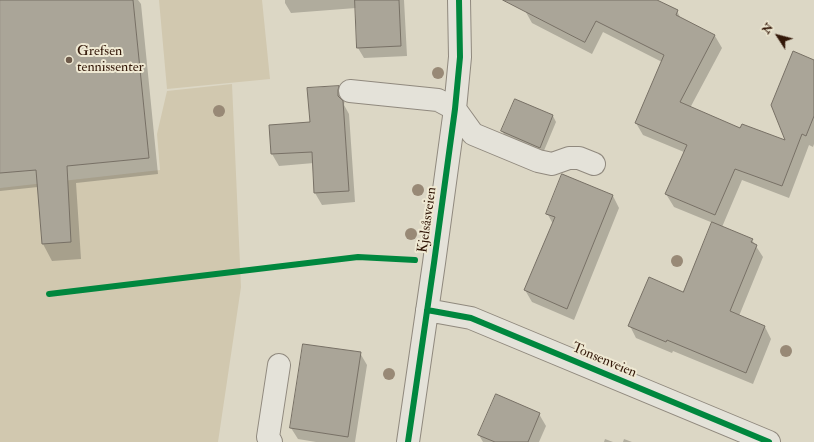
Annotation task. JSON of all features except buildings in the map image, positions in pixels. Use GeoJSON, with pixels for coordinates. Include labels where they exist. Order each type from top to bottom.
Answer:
{"type":"FeatureCollection","features":[{"type":"Feature","properties":{"kind":"street","name":"Kjelsåsveien"},"geometry":{"type":"LineString","coordinates":[[408,442],[455,109],[460,57],[459,0]]}},
{"type":"Feature","properties":{"kind":"street"},"geometry":{"type":"LineString","coordinates":[[350,91],[438,100],[455,109],[473,134],[538,161],[552,164],[569,158],[579,158],[594,164]]}},
{"type":"Feature","properties":{"kind":"street","name":"Tonsenveien"},"geometry":{"type":"LineString","coordinates":[[427,310],[471,318],[769,442]]}},
{"type":"Feature","properties":{"kind":"street"},"geometry":{"type":"LineString","coordinates":[[272,442],[268,437],[278,365]]}},
{"type":"Feature","properties":{"kind":"shaded area"},"geometry":{"type":"Polygon","coordinates":[[[159,0],[262,0],[270,79],[167,89],[159,0]]]}},
{"type":"Feature","properties":{"kind":"shaded area"},"geometry":{"type":"Polygon","coordinates":[[[232,84],[241,287],[218,442],[0,442],[0,188],[160,170],[157,134],[167,91],[232,84]]]}},
{"type":"Feature","properties":{"kind":"cycle path"},"geometry":{"type":"LineString","coordinates":[[408,442],[455,109],[460,57],[459,0]]}},
{"type":"Feature","properties":{"kind":"cycle path"},"geometry":{"type":"LineString","coordinates":[[49,294],[358,257],[415,260]]}},
{"type":"Feature","properties":{"kind":"cycle path"},"geometry":{"type":"LineString","coordinates":[[427,310],[471,318],[769,442]]}},
{"type":"Feature","properties":{"kind":"place","name":"Grefsen tennissenter"},"geometry":{"type":"Point","coordinates":[69,60]}}]}
